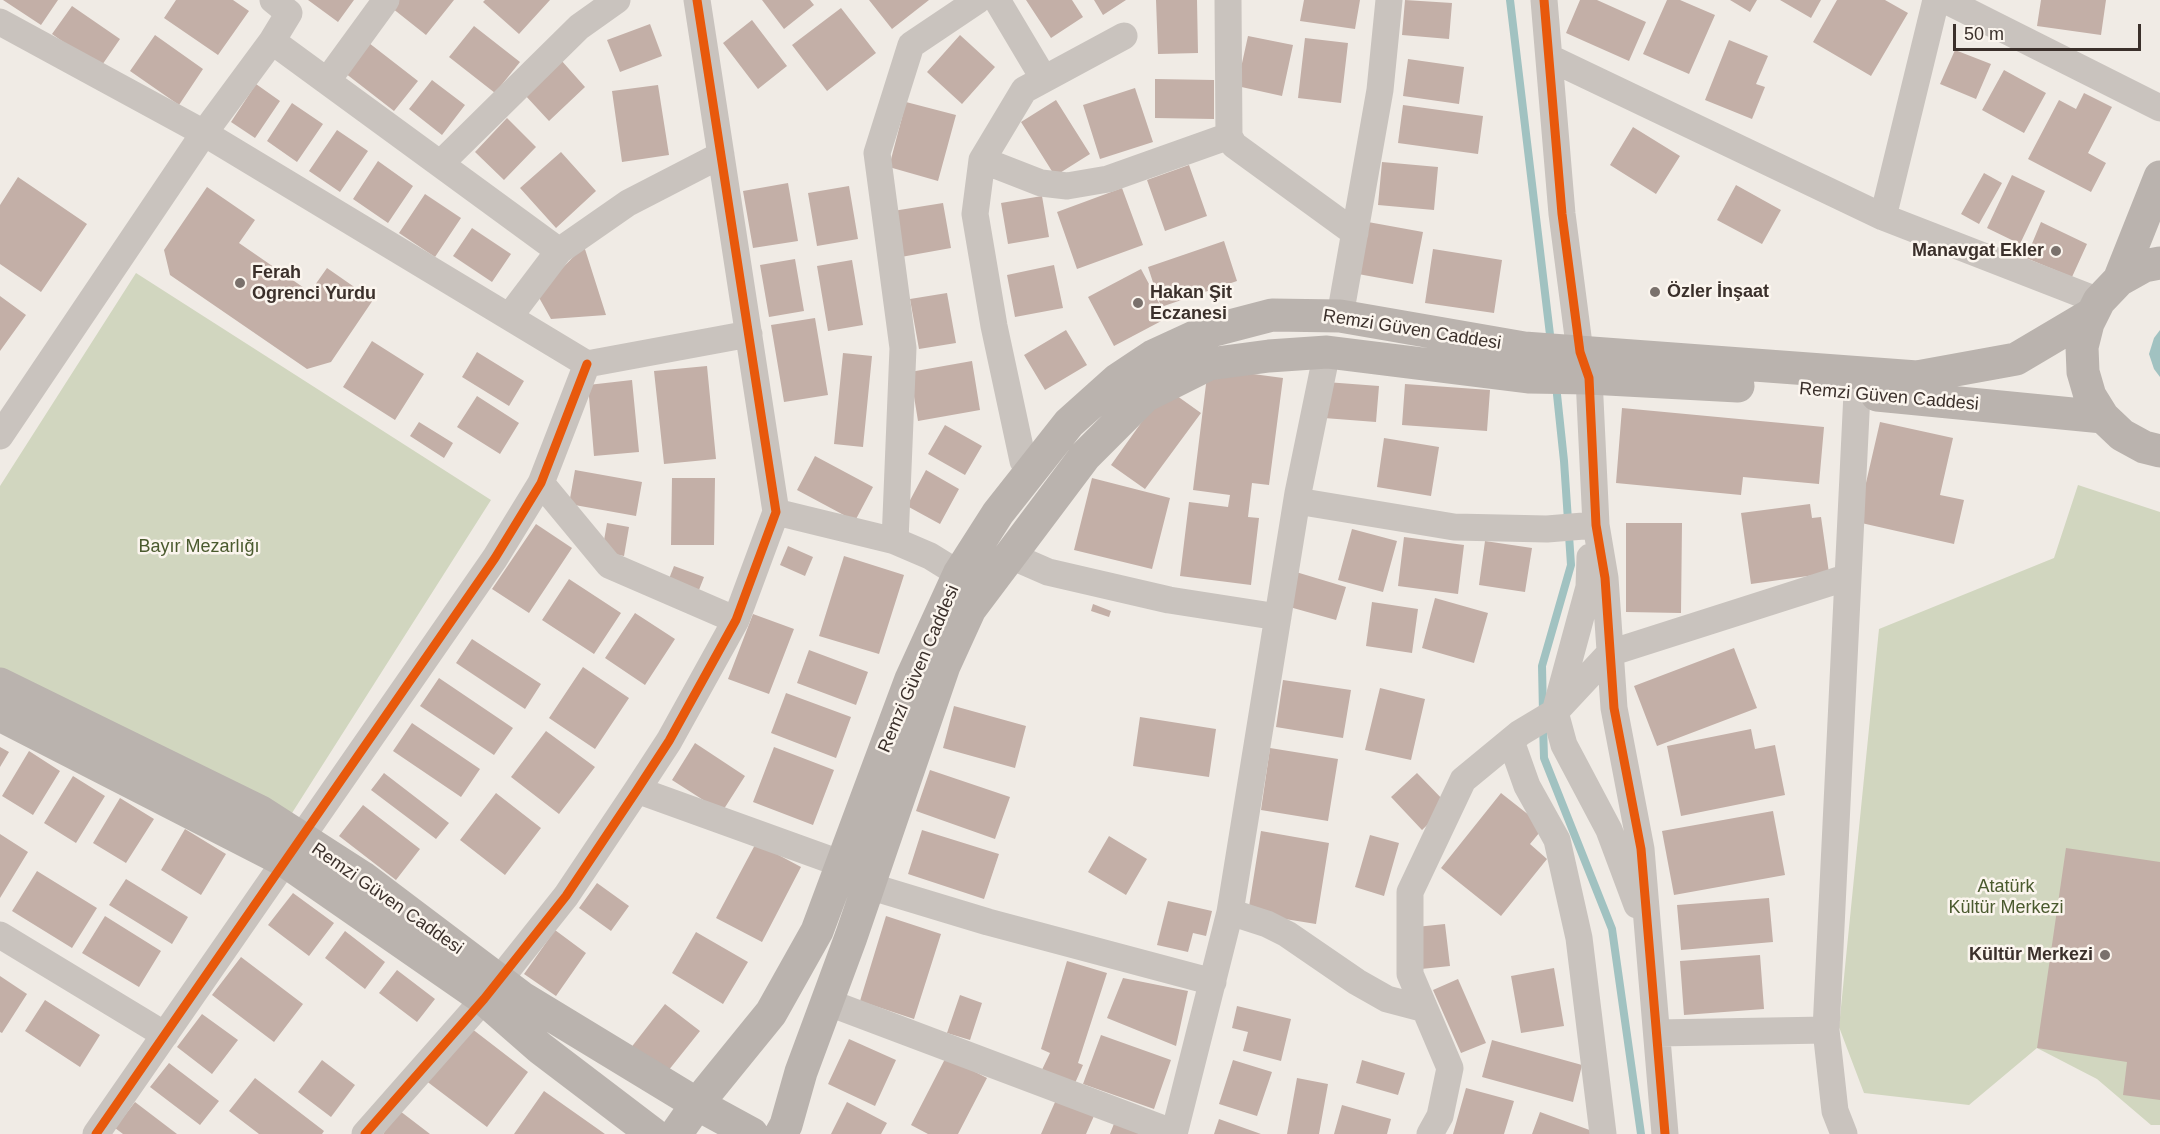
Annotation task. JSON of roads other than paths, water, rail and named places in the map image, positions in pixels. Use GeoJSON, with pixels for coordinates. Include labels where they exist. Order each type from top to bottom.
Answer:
{"type":"FeatureCollection","features":[{"type":"Feature","properties":{"kind":"main road"},"geometry":{"type":"LineString","coordinates":[[2160,177],[2103,299],[2088,323],[2082,347],[2083,372],[2090,396],[2103,417],[2121,435],[2144,447],[2160,451]]}},
{"type":"Feature","properties":{"kind":"main road","name":"Remzi Güven Caddesi"},"geometry":{"type":"LineString","coordinates":[[1575,364],[1917,377],[2016,359],[2103,299],[2144,266],[2160,263]]}},
{"type":"Feature","properties":{"kind":"main road","name":"Remzi Güven Caddesi"},"geometry":{"type":"LineString","coordinates":[[676,1134],[697,1104],[771,1013],[817,932],[911,679],[959,574],[998,513],[1069,423],[1117,380],[1153,356],[1203,333],[1272,315],[1340,316],[1526,362]]}},
{"type":"Feature","properties":{"kind":"main road","name":"Remzi Güven Caddesi"},"geometry":{"type":"LineString","coordinates":[[781,1134],[944,666],[970,609],[1085,456],[1144,396],[1209,364],[1269,356],[1327,352],[1526,362]]}},
{"type":"Feature","properties":{"kind":"main road"},"geometry":{"type":"LineString","coordinates":[[1526,362],[1575,364]]}},
{"type":"Feature","properties":{"kind":"main road","name":"Remzi Güven Caddesi"},"geometry":{"type":"LineString","coordinates":[[1575,364],[2103,417]]}},
{"type":"Feature","properties":{"kind":"main road","name":"Remzi Güven Caddesi"},"geometry":{"type":"LineString","coordinates":[[0,684],[261,812],[293,849]]}},
{"type":"Feature","properties":{"kind":"main road","name":"Remzi Güven Caddesi"},"geometry":{"type":"LineString","coordinates":[[0,716],[293,849],[362,877],[492,990],[540,1048],[653,1134]]}},
{"type":"Feature","properties":{"kind":"main road","name":"Remzi Güven Caddesi"},"geometry":{"type":"LineString","coordinates":[[492,990],[521,997],[697,1104],[752,1134]]}},
{"type":"Feature","properties":{"kind":"street"},"geometry":{"type":"LineString","coordinates":[[0,436],[204,133],[272,41],[289,13],[273,0]]}},
{"type":"Feature","properties":{"kind":"street"},"geometry":{"type":"LineString","coordinates":[[327,81],[386,0]]}},
{"type":"Feature","properties":{"kind":"street"},"geometry":{"type":"LineString","coordinates":[[440,164],[579,27],[617,0]]}},
{"type":"Feature","properties":{"kind":"street"},"geometry":{"type":"LineString","coordinates":[[895,541],[903,348],[877,153],[911,45],[978,0]]}},
{"type":"Feature","properties":{"kind":"street"},"geometry":{"type":"LineString","coordinates":[[997,0],[1044,79]]}},
{"type":"Feature","properties":{"kind":"street"},"geometry":{"type":"LineString","coordinates":[[1227,0],[1228,136],[1234,146],[1355,233]]}},
{"type":"Feature","properties":{"kind":"street"},"geometry":{"type":"LineString","coordinates":[[1340,316],[1380,90],[1389,0]]}},
{"type":"Feature","properties":{"kind":"street"},"geometry":{"type":"LineString","coordinates":[[1544,0],[1575,364],[1595,528],[1605,578],[1614,708],[1641,849],[1665,1134]]}},
{"type":"Feature","properties":{"kind":"street"},"geometry":{"type":"LineString","coordinates":[[1883,217],[1936,0]]}},
{"type":"Feature","properties":{"kind":"street"},"geometry":{"type":"LineString","coordinates":[[1945,0],[2160,108]]}},
{"type":"Feature","properties":{"kind":"street"},"geometry":{"type":"LineString","coordinates":[[364,1134],[492,990],[566,896],[637,790],[669,741],[736,620],[776,512],[721,155],[702,3]]}},
{"type":"Feature","properties":{"kind":"street"},"geometry":{"type":"LineString","coordinates":[[0,22],[204,133],[587,364],[749,334]]}},
{"type":"Feature","properties":{"kind":"street"},"geometry":{"type":"LineString","coordinates":[[1030,472],[1023,461],[994,326],[975,214],[982,160],[1024,90],[1124,36]]}},
{"type":"Feature","properties":{"kind":"street"},"geometry":{"type":"LineString","coordinates":[[272,41],[559,251]]}},
{"type":"Feature","properties":{"kind":"street"},"geometry":{"type":"LineString","coordinates":[[1550,58],[1883,217],[2103,299]]}},
{"type":"Feature","properties":{"kind":"street"},"geometry":{"type":"LineString","coordinates":[[982,160],[1041,183],[1067,186],[1108,179],[1228,136]]}},
{"type":"Feature","properties":{"kind":"street"},"geometry":{"type":"LineString","coordinates":[[509,317],[559,251],[628,203],[721,155]]}},
{"type":"Feature","properties":{"kind":"street"},"geometry":{"type":"LineString","coordinates":[[827,1002],[1174,1134],[1230,912],[1297,501],[1327,352]]}},
{"type":"Feature","properties":{"kind":"street"},"geometry":{"type":"LineString","coordinates":[[96,1134],[495,558],[542,483],[587,364]]}},
{"type":"Feature","properties":{"kind":"street"},"geometry":{"type":"LineString","coordinates":[[1844,1134],[1835,1111],[1826,1030],[1857,393]]}},
{"type":"Feature","properties":{"kind":"street"},"geometry":{"type":"LineString","coordinates":[[542,483],[609,566],[736,620]]}},
{"type":"Feature","properties":{"kind":"street"},"geometry":{"type":"LineString","coordinates":[[1297,501],[1454,527],[1595,528]]}},
{"type":"Feature","properties":{"kind":"street"},"geometry":{"type":"LineString","coordinates":[[776,512],[895,541],[930,556],[959,574]]}},
{"type":"Feature","properties":{"kind":"street"},"geometry":{"type":"LineString","coordinates":[[1595,528],[1591,544],[1589,587],[1553,713],[1564,745],[1609,830],[1648,937]]}},
{"type":"Feature","properties":{"kind":"street"},"geometry":{"type":"LineString","coordinates":[[1009,555],[1048,572],[1158,598],[1278,617]]}},
{"type":"Feature","properties":{"kind":"street"},"geometry":{"type":"LineString","coordinates":[[1430,1134],[1440,1116],[1450,1068],[1410,974],[1410,892],[1463,780],[1515,737],[1553,713],[1610,653],[1848,578]]}},
{"type":"Feature","properties":{"kind":"street"},"geometry":{"type":"LineString","coordinates":[[1515,737],[1527,786],[1557,840],[1579,938],[1603,1134]]}},
{"type":"Feature","properties":{"kind":"street"},"geometry":{"type":"LineString","coordinates":[[637,790],[842,864]]}},
{"type":"Feature","properties":{"kind":"street"},"geometry":{"type":"LineString","coordinates":[[869,886],[988,922],[1213,982]]}},
{"type":"Feature","properties":{"kind":"street"},"geometry":{"type":"LineString","coordinates":[[1230,912],[1267,924],[1287,934],[1357,982],[1387,999],[1425,1009]]}},
{"type":"Feature","properties":{"kind":"street"},"geometry":{"type":"LineString","coordinates":[[0,935],[165,1035]]}},
{"type":"Feature","properties":{"kind":"street"},"geometry":{"type":"LineString","coordinates":[[1657,1033],[1826,1030]]}},
{"type":"Feature","properties":{"kind":"water"},"geometry":{"type":"Polygon","coordinates":[[[2160,330],[2160,377],[2154,369],[2149,354],[2154,338],[2160,330]]]}},
{"type":"Feature","properties":{"kind":"waterway"},"geometry":{"type":"LineString","coordinates":[[1510,0],[1551,343]]}},
{"type":"Feature","properties":{"kind":"waterway"},"geometry":{"type":"LineString","coordinates":[[1543,713],[1542,666],[1571,565],[1556,385]]}},
{"type":"Feature","properties":{"kind":"waterway"},"geometry":{"type":"LineString","coordinates":[[1543,725],[1544,758],[1612,929],[1641,1134]]}},
{"type":"Feature","properties":{"kind":"place","name":"Manavgat Ekler"},"geometry":{"type":"Point","coordinates":[2056,251]}},
{"type":"Feature","properties":{"kind":"place","name":"Ferah Ogrenci Yurdu"},"geometry":{"type":"Point","coordinates":[240,283]}},
{"type":"Feature","properties":{"kind":"place","name":"Özler İnşaat"},"geometry":{"type":"Point","coordinates":[1655,292]}},
{"type":"Feature","properties":{"kind":"place","name":"Hakan Şit Eczanesi"},"geometry":{"type":"Point","coordinates":[1138,303]}},
{"type":"Feature","properties":{"kind":"place","name":"Kültür Merkezi"},"geometry":{"type":"Point","coordinates":[2105,955]}},
{"type":"Feature","properties":{"kind":"park label","name":"Bayır Mezarlığı"},"geometry":{"type":"Point","coordinates":[199,547]}},
{"type":"Feature","properties":{"kind":"park label","name":"Atatürk Kültür Merkezi"},"geometry":{"type":"Point","coordinates":[2006,897]}}]}
